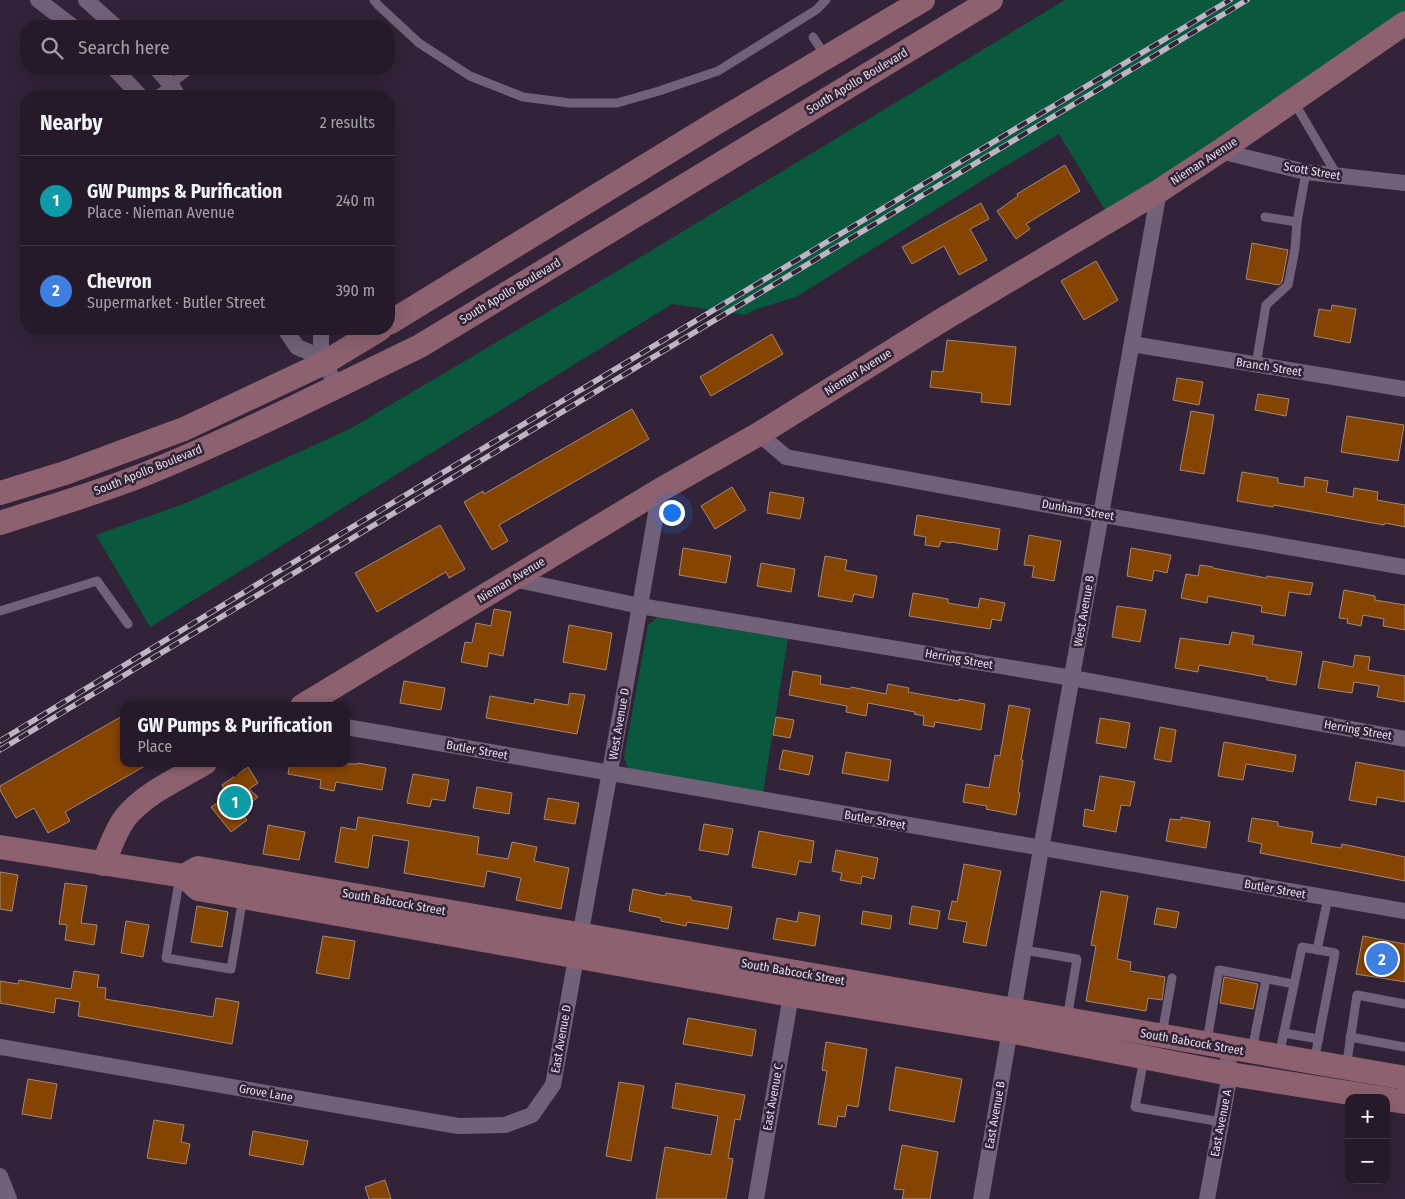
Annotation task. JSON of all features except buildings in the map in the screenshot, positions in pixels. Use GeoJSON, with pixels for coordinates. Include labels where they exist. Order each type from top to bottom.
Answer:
{"type":"FeatureCollection","features":[{"type":"Feature","properties":{"kind":"street"},"geometry":{"type":"LineString","coordinates":[[38,0],[64,20]]}},
{"type":"Feature","properties":{"kind":"street"},"geometry":{"type":"LineString","coordinates":[[86,0],[108,20]]}},
{"type":"Feature","properties":{"kind":"street"},"geometry":{"type":"LineString","coordinates":[[395,319],[714,124],[923,0]]}},
{"type":"Feature","properties":{"kind":"street","name":"South Apollo Boulevard"},"geometry":{"type":"LineString","coordinates":[[0,523],[63,503],[154,470],[420,346],[991,0]]}},
{"type":"Feature","properties":{"kind":"street","name":"Nieman Avenue"},"geometry":{"type":"LineString","coordinates":[[309,702],[660,490],[759,434],[942,320],[1158,191],[1220,151],[1405,23]]}},
{"type":"Feature","properties":{"kind":"street"},"geometry":{"type":"LineString","coordinates":[[121,75],[134,90]]}},
{"type":"Feature","properties":{"kind":"street"},"geometry":{"type":"LineString","coordinates":[[162,75],[175,90]]}},
{"type":"Feature","properties":{"kind":"street","name":"Scott Street"},"geometry":{"type":"LineString","coordinates":[[1220,151],[1306,172],[1405,183]]}},
{"type":"Feature","properties":{"kind":"street","name":"West Avenue B"},"geometry":{"type":"LineString","coordinates":[[1012,1021],[1158,191]]}},
{"type":"Feature","properties":{"kind":"street"},"geometry":{"type":"LineString","coordinates":[[289,335],[297,347],[322,360]]}},
{"type":"Feature","properties":{"kind":"street"},"geometry":{"type":"LineString","coordinates":[[321,335],[322,360],[337,386]]}},
{"type":"Feature","properties":{"kind":"street","name":"South Apollo Boulevard"},"geometry":{"type":"LineString","coordinates":[[0,493],[65,473],[184,429],[369,335]]}},
{"type":"Feature","properties":{"kind":"street","name":"Branch Street"},"geometry":{"type":"LineString","coordinates":[[1132,344],[1405,389]]}},
{"type":"Feature","properties":{"kind":"street","name":"Dunham Street"},"geometry":{"type":"LineString","coordinates":[[759,434],[786,457],[1102,515],[1405,567]]}},
{"type":"Feature","properties":{"kind":"street","name":"West Avenue D"},"geometry":{"type":"LineString","coordinates":[[578,945],[660,490]]}},
{"type":"Feature","properties":{"kind":"street","name":"Herring Street"},"geometry":{"type":"LineString","coordinates":[[513,579],[640,606],[1072,678],[1405,739]]}},
{"type":"Feature","properties":{"kind":"street","name":"Butler Street"},"geometry":{"type":"LineString","coordinates":[[350,728],[1405,911]]}},
{"type":"Feature","properties":{"kind":"street"},"geometry":{"type":"LineString","coordinates":[[103,864],[124,820],[136,807],[153,794],[198,767]]}},
{"type":"Feature","properties":{"kind":"street","name":"South Babcock Street"},"geometry":{"type":"LineString","coordinates":[[0,847],[182,876],[198,888],[243,897],[578,945],[791,995],[1012,1021],[1067,1019],[1405,1078]]}},
{"type":"Feature","properties":{"kind":"street","name":"South Babcock Street"},"geometry":{"type":"LineString","coordinates":[[182,876],[198,868],[578,945],[1012,1021],[1144,1057],[1230,1074],[1356,1094]]}},
{"type":"Feature","properties":{"kind":"street","name":"East Avenue D"},"geometry":{"type":"LineString","coordinates":[[532,1116],[553,1084],[578,945]]}},
{"type":"Feature","properties":{"kind":"street","name":"East Avenue C"},"geometry":{"type":"LineString","coordinates":[[756,1199],[791,995]]}},
{"type":"Feature","properties":{"kind":"street","name":"East Avenue B"},"geometry":{"type":"LineString","coordinates":[[981,1199],[1012,1021]]}},
{"type":"Feature","properties":{"kind":"street","name":"East Avenue A"},"geometry":{"type":"LineString","coordinates":[[1207,1199],[1230,1074],[1216,1046]]}},
{"type":"Feature","properties":{"kind":"street","name":"Grove Lane"},"geometry":{"type":"LineString","coordinates":[[0,1047],[458,1126],[505,1126],[532,1116]]}},
{"type":"Feature","properties":{"kind":"street"},"geometry":{"type":"LineString","coordinates":[[1390,1100],[1405,1102]]}},
{"type":"Feature","properties":{"kind":"street"},"geometry":{"type":"LineString","coordinates":[[0,1176],[9,1199]]}},
{"type":"Feature","properties":{"kind":"lane"},"geometry":{"type":"LineString","coordinates":[[374,0],[394,20]]}},
{"type":"Feature","properties":{"kind":"lane"},"geometry":{"type":"LineString","coordinates":[[395,21],[419,43],[470,76],[524,97],[570,103],[617,103],[718,71],[816,10],[826,0]]}},
{"type":"Feature","properties":{"kind":"lane"},"geometry":{"type":"LineString","coordinates":[[813,37],[826,58]]}},
{"type":"Feature","properties":{"kind":"lane"},"geometry":{"type":"LineString","coordinates":[[175,90],[186,75]]}},
{"type":"Feature","properties":{"kind":"lane"},"geometry":{"type":"LineString","coordinates":[[1293,101],[1338,177]]}},
{"type":"Feature","properties":{"kind":"lane"},"geometry":{"type":"LineString","coordinates":[[1256,365],[1266,305],[1288,285],[1306,172]]}},
{"type":"Feature","properties":{"kind":"lane"},"geometry":{"type":"LineString","coordinates":[[1265,217],[1297,222]]}},
{"type":"Feature","properties":{"kind":"lane"},"geometry":{"type":"LineString","coordinates":[[0,611],[97,581],[128,624]]}},
{"type":"Feature","properties":{"kind":"lane"},"geometry":{"type":"LineString","coordinates":[[182,876],[166,958],[231,969],[243,897]]}},
{"type":"Feature","properties":{"kind":"lane"},"geometry":{"type":"LineString","coordinates":[[1317,950],[1328,898]]}},
{"type":"Feature","properties":{"kind":"lane"},"geometry":{"type":"LineString","coordinates":[[1279,1056],[1302,947],[1335,953],[1314,1062]]}},
{"type":"Feature","properties":{"kind":"lane"},"geometry":{"type":"LineString","coordinates":[[1024,950],[1077,959],[1067,1019]]}},
{"type":"Feature","properties":{"kind":"lane"},"geometry":{"type":"LineString","coordinates":[[1216,1046],[1219,970],[1294,984]]}},
{"type":"Feature","properties":{"kind":"lane"},"geometry":{"type":"LineString","coordinates":[[1162,1036],[1172,978]]}},
{"type":"Feature","properties":{"kind":"lane"},"geometry":{"type":"LineString","coordinates":[[1252,1052],[1266,979]]}},
{"type":"Feature","properties":{"kind":"lane"},"geometry":{"type":"LineString","coordinates":[[1346,1068],[1357,995],[1405,1004]]}},
{"type":"Feature","properties":{"kind":"lane"},"geometry":{"type":"LineString","coordinates":[[1284,1033],[1319,1039]]}},
{"type":"Feature","properties":{"kind":"lane"},"geometry":{"type":"LineString","coordinates":[[1350,1037],[1405,1047]]}},
{"type":"Feature","properties":{"kind":"lane"},"geometry":{"type":"LineString","coordinates":[[1144,1057],[1135,1107],[1221,1122]]}},
{"type":"Feature","properties":{"kind":"green space"},"geometry":{"type":"Polygon","coordinates":[[[1065,0],[1405,0],[1405,13],[1107,213],[1059,134],[796,297],[756,309],[746,315],[672,304],[150,627],[96,535],[186,503],[348,430],[624,267],[1065,0]]]}},
{"type":"Feature","properties":{"kind":"green space"},"geometry":{"type":"Polygon","coordinates":[[[658,617],[788,639],[763,793],[629,770],[624,758],[648,625],[658,617]]]}},
{"type":"Feature","properties":{"kind":"railway"},"geometry":{"type":"LineString","coordinates":[[0,741],[274,574],[1230,0]]}},
{"type":"Feature","properties":{"kind":"railway"},"geometry":{"type":"LineString","coordinates":[[0,750],[1247,0]]}},
{"type":"Feature","properties":{"kind":"place","name":"GW Pumps & Purification"},"geometry":{"type":"Point","coordinates":[235,802]}},
{"type":"Feature","properties":{"kind":"place","name":"Chevron"},"geometry":{"type":"Point","coordinates":[1382,959]}}]}
